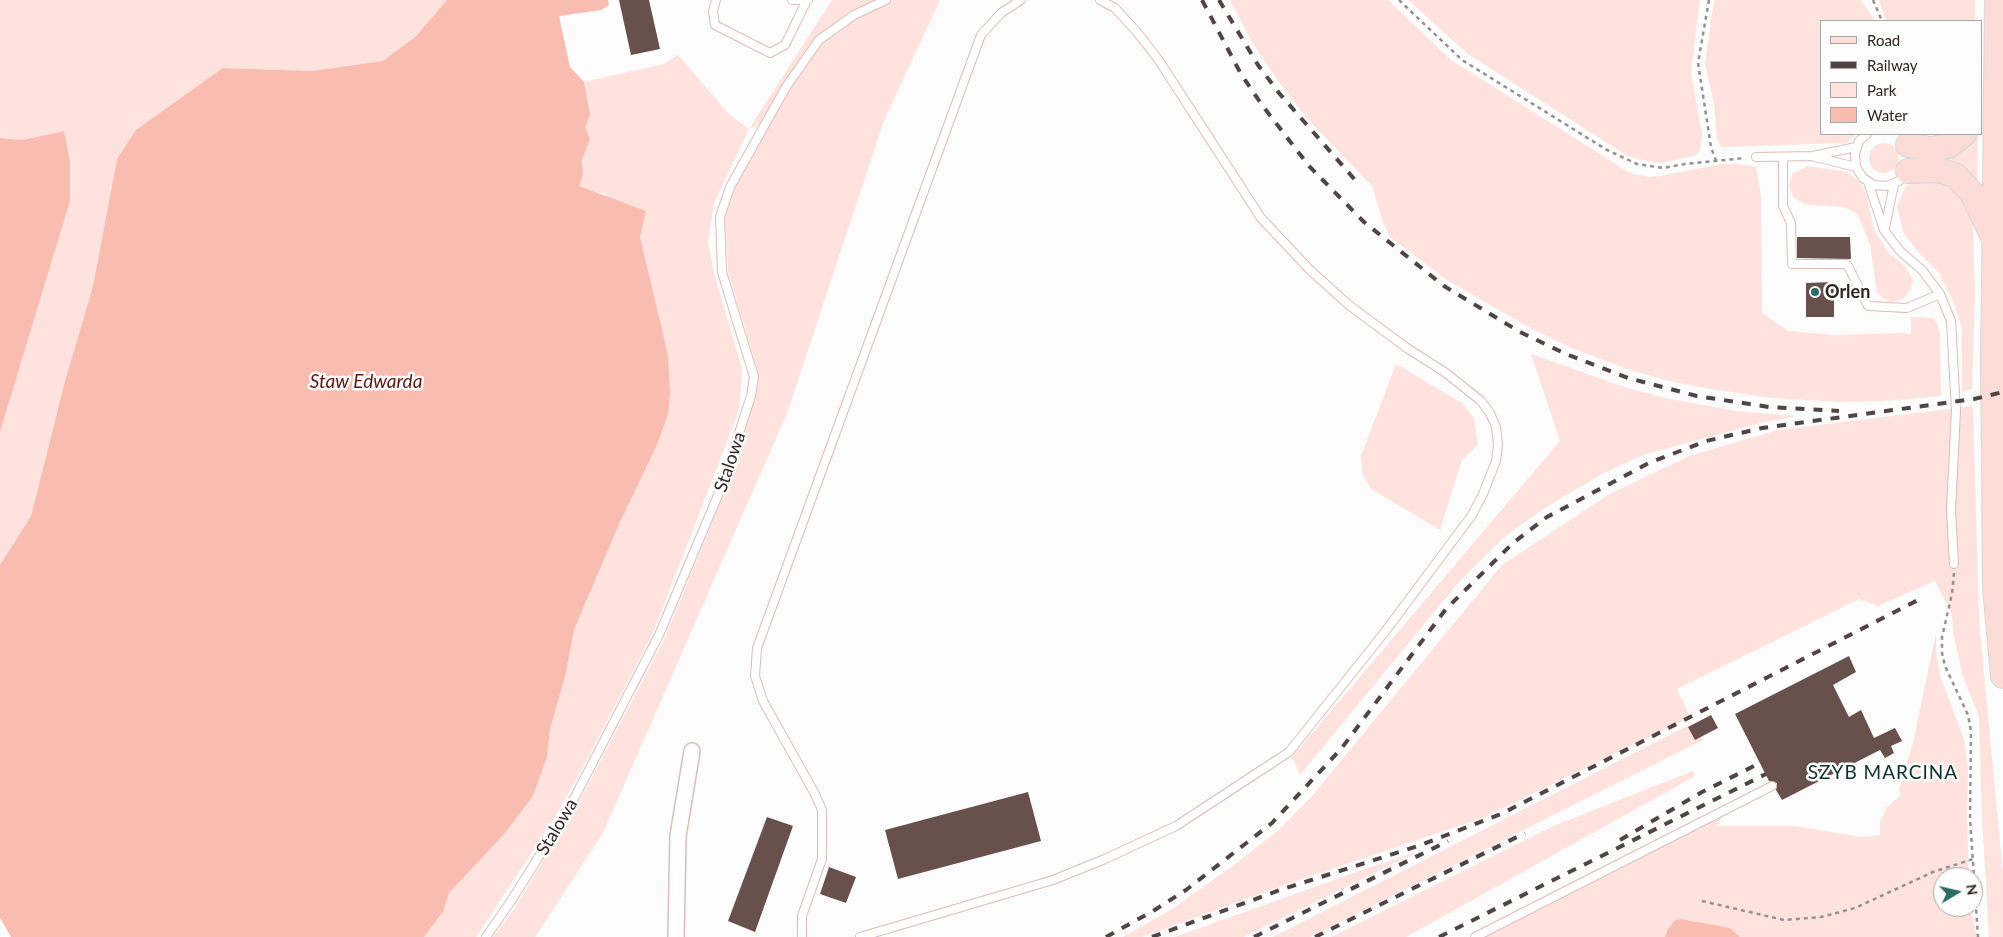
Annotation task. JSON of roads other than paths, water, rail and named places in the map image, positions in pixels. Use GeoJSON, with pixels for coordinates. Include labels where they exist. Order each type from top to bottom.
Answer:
{"type":"FeatureCollection","features":[{"type":"Feature","properties":{"kind":"main road"},"geometry":{"type":"LineString","coordinates":[[1997,0],[1993,364],[1995,588],[2003,676]]}},
{"type":"Feature","properties":{"kind":"main road"},"geometry":{"type":"LineString","coordinates":[[1983,103],[1996,76]]}},
{"type":"Feature","properties":{"kind":"main road"},"geometry":{"type":"LineString","coordinates":[[1906,160],[1930,149],[1948,146],[1963,135]]}},
{"type":"Feature","properties":{"kind":"main road"},"geometry":{"type":"LineString","coordinates":[[1906,160],[1956,176],[1972,193],[1994,239]]}},
{"type":"Feature","properties":{"kind":"street"},"geometry":{"type":"LineString","coordinates":[[676,937],[678,836],[692,751]]}},
{"type":"Feature","properties":{"kind":"lane"},"geometry":{"type":"LineString","coordinates":[[716,0],[714,19],[719,29],[770,53],[785,46],[808,0],[792,0]]}},
{"type":"Feature","properties":{"kind":"lane","name":"Stalowa"},"geometry":{"type":"LineString","coordinates":[[486,937],[567,812],[659,635],[721,488],[748,406],[754,377],[722,272],[720,217],[730,187],[786,87],[819,40],[854,15],[886,0]]}},
{"type":"Feature","properties":{"kind":"lane"},"geometry":{"type":"LineString","coordinates":[[802,937],[802,916],[822,859],[822,810],[763,701],[755,676],[757,648],[981,35],[1001,13],[1021,0]]}},
{"type":"Feature","properties":{"kind":"lane"},"geometry":{"type":"LineString","coordinates":[[860,937],[1045,883],[1104,859],[1176,826],[1289,752],[1384,633],[1472,515],[1483,494],[1496,461],[1498,445],[1496,427],[1490,413],[1481,401],[1446,373],[1407,348],[1350,306],[1261,218],[1158,59],[1136,30],[1115,8],[1100,0]]}},
{"type":"Feature","properties":{"kind":"lane"},"geometry":{"type":"LineString","coordinates":[[1756,157],[1813,156],[1856,147],[1867,135]]}},
{"type":"Feature","properties":{"kind":"lane"},"geometry":{"type":"LineString","coordinates":[[1856,147],[1856,167]]}},
{"type":"Feature","properties":{"kind":"lane"},"geometry":{"type":"LineString","coordinates":[[1813,156],[1856,167],[1868,182],[1884,230],[1900,251],[1922,270],[1940,294],[1951,321],[1954,347],[1956,411],[1951,510],[1954,564]]}},
{"type":"Feature","properties":{"kind":"lane"},"geometry":{"type":"LineString","coordinates":[[1783,157],[1782,206],[1791,223],[1792,264],[1847,264],[1868,306],[1907,308],[1940,294]]}},
{"type":"Feature","properties":{"kind":"lane"},"geometry":{"type":"LineString","coordinates":[[1868,182],[1880,186],[1906,160]]}},
{"type":"Feature","properties":{"kind":"lane"},"geometry":{"type":"LineString","coordinates":[[1884,230],[1906,160]]}},
{"type":"Feature","properties":{"kind":"lane"},"geometry":{"type":"LineString","coordinates":[[1475,937],[1772,786]]}},
{"type":"Feature","properties":{"kind":"water","name":"Staw Edwarda"},"geometry":{"type":"Polygon","coordinates":[[[447,0],[608,0],[609,5],[601,10],[559,16],[570,67],[584,82],[590,115],[585,127],[590,139],[582,160],[583,174],[579,186],[646,211],[640,237],[668,355],[670,393],[668,415],[657,445],[620,522],[574,630],[565,677],[550,729],[547,757],[533,796],[505,833],[449,893],[443,912],[424,937],[11,937],[0,918],[0,565],[31,516],[65,381],[93,286],[117,159],[136,130],[223,68],[312,71],[383,61],[415,37],[447,0]]]}},
{"type":"Feature","properties":{"kind":"water"},"geometry":{"type":"Polygon","coordinates":[[[64,131],[70,161],[70,201],[0,432],[0,138],[22,140],[64,131]]]}},
{"type":"Feature","properties":{"kind":"water"},"geometry":{"type":"Polygon","coordinates":[[[1681,919],[1730,928],[1740,937],[1665,937],[1675,920],[1681,919]]]}},
{"type":"Feature","properties":{"kind":"railway"},"geometry":{"type":"LineString","coordinates":[[1202,0],[1241,74],[1262,105],[1309,166],[1364,222],[1444,286],[1520,332],[1566,354],[1628,378],[1697,396],[1769,407],[1839,411]]}},
{"type":"Feature","properties":{"kind":"railway"},"geometry":{"type":"LineString","coordinates":[[1219,0],[1258,65],[1279,93],[1356,181]]}},
{"type":"Feature","properties":{"kind":"railway"},"geometry":{"type":"LineString","coordinates":[[1106,937],[1186,890],[1272,823],[1341,749],[1446,609],[1513,543],[1547,517],[1649,463],[1706,441],[1762,428],[1974,399],[2003,392]]}},
{"type":"Feature","properties":{"kind":"railway"},"geometry":{"type":"LineString","coordinates":[[1152,937],[1280,890],[1418,846],[1501,814],[1918,600]]}},
{"type":"Feature","properties":{"kind":"railway"},"geometry":{"type":"LineString","coordinates":[[1620,840],[1702,792],[1760,763]]}},
{"type":"Feature","properties":{"kind":"railway"},"geometry":{"type":"LineString","coordinates":[[1439,937],[1766,774]]}},
{"type":"Feature","properties":{"kind":"railway"},"geometry":{"type":"LineString","coordinates":[[1315,937],[1525,833]]}},
{"type":"Feature","properties":{"kind":"railway"},"geometry":{"type":"LineString","coordinates":[[1254,937],[1448,841]]}},
{"type":"Feature","properties":{"kind":"place","name":"Orlen"},"geometry":{"type":"Point","coordinates":[1815,292]}},
{"type":"Feature","properties":{"kind":"district","name":"SZYB MARCINA"},"geometry":{"type":"Point","coordinates":[1883,773]}}]}
